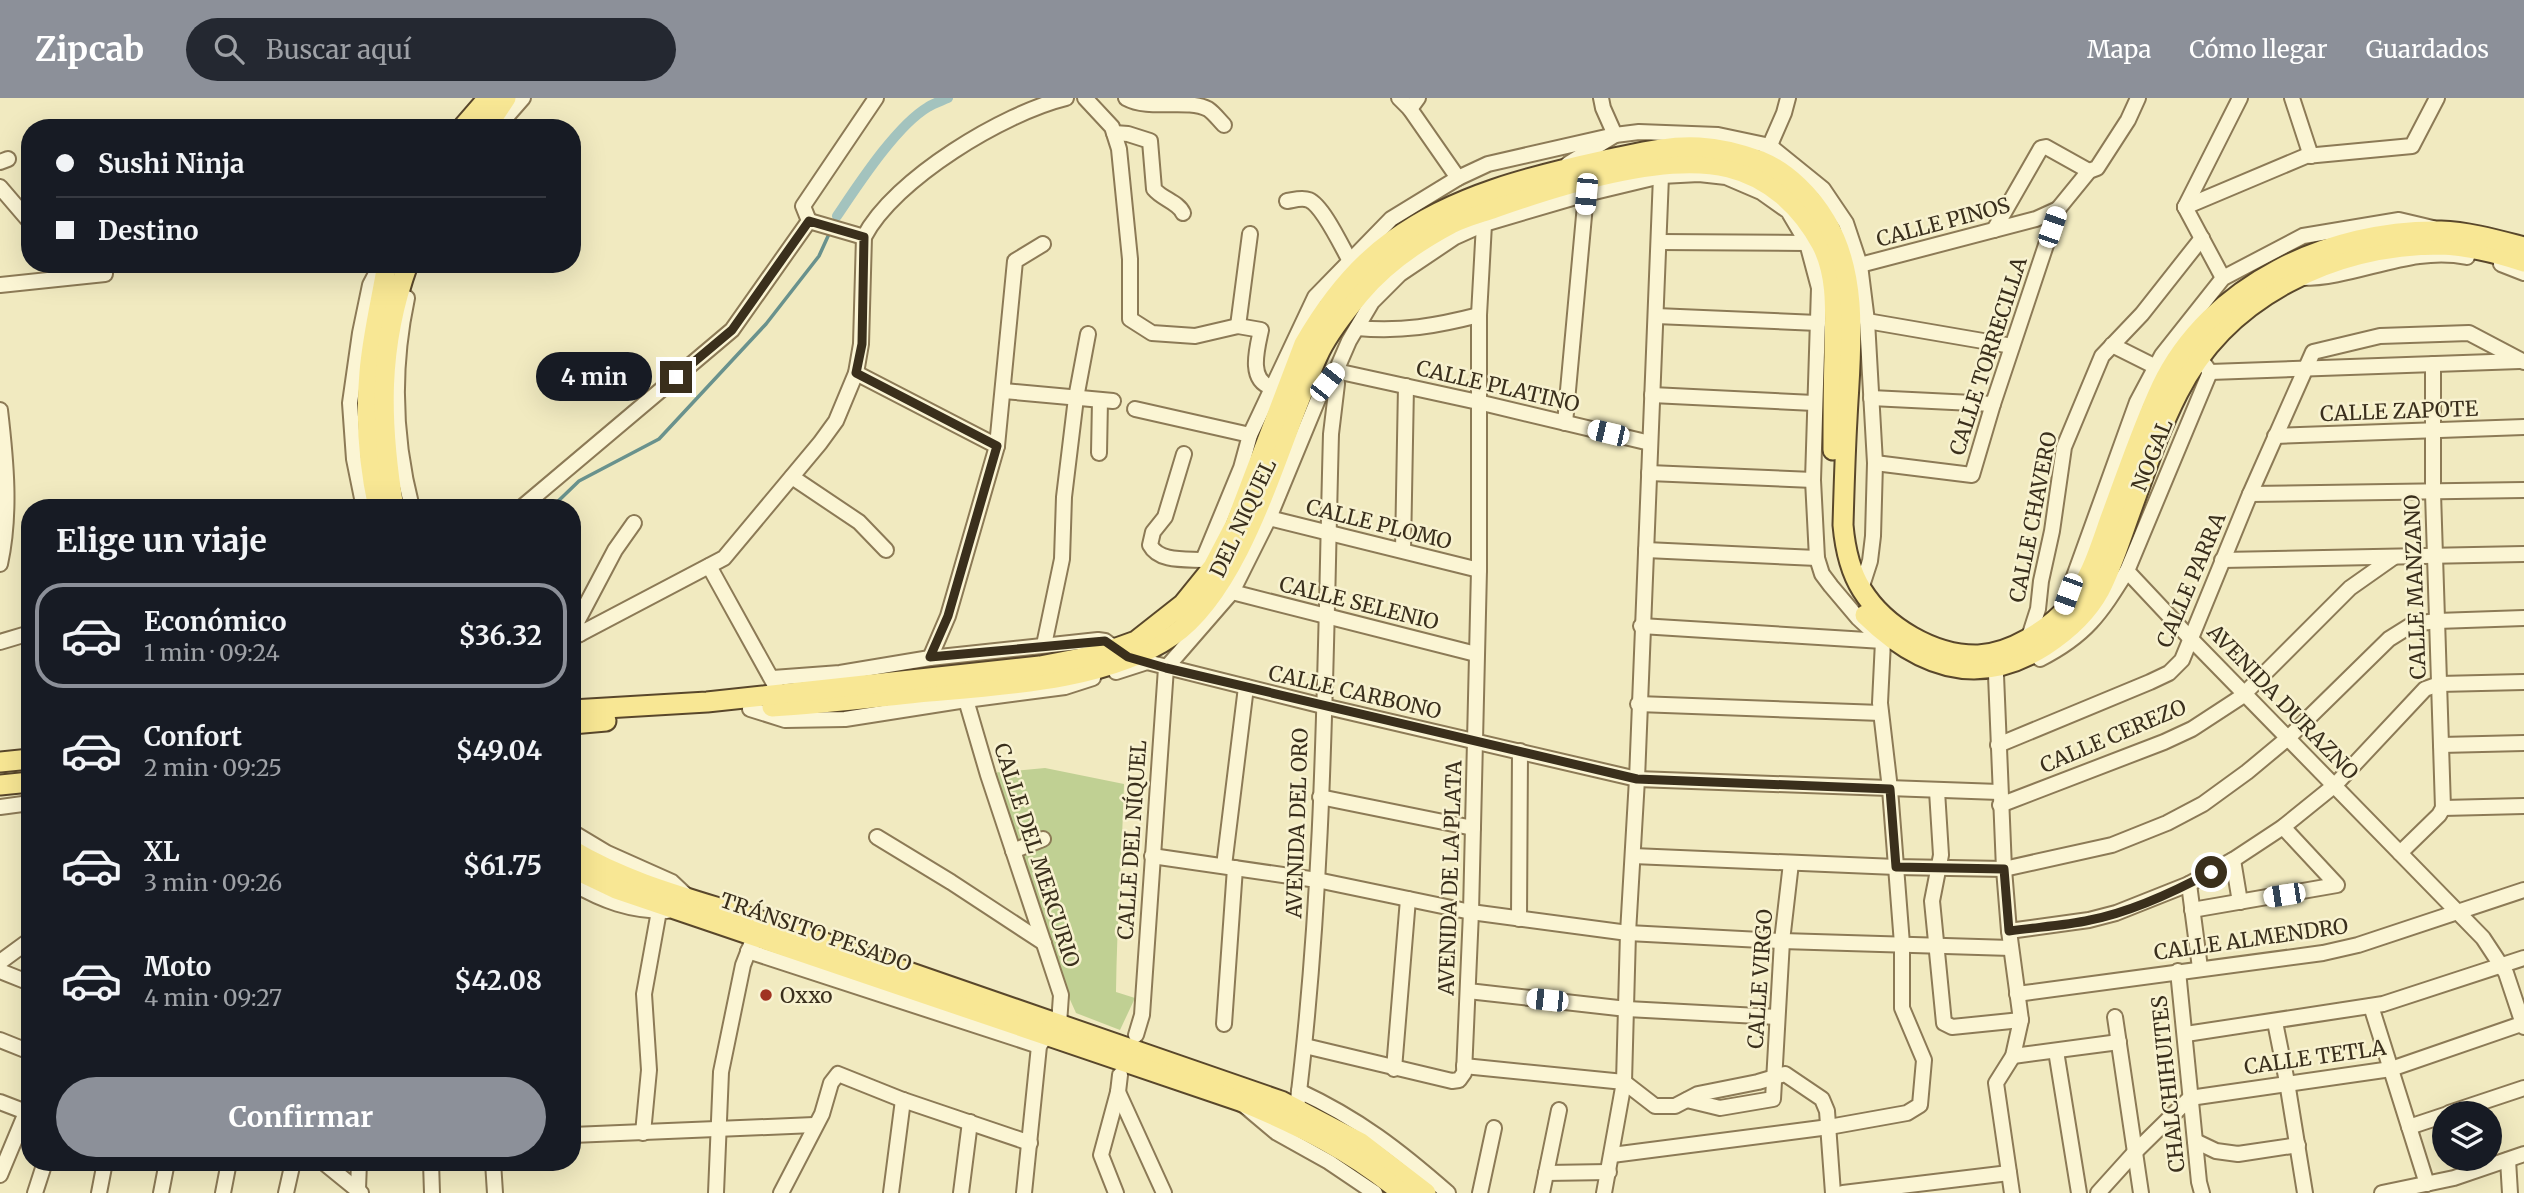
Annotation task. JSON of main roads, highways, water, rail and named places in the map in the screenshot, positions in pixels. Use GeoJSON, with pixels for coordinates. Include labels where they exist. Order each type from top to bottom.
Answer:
{"type":"FeatureCollection","features":[{"type":"Feature","properties":{"kind":"main road"},"geometry":{"type":"LineString","coordinates":[[468,119],[488,98]]}},
{"type":"Feature","properties":{"kind":"main road"},"geometry":{"type":"LineString","coordinates":[[495,119],[508,106]]}},
{"type":"Feature","properties":{"kind":"main road"},"geometry":{"type":"LineString","coordinates":[[1121,653],[1183,604],[1213,567],[1235,526],[1304,344],[1317,321],[1347,281],[1394,239],[1461,201],[1558,170],[1632,154],[1699,147],[1763,161],[1791,180],[1811,200],[1836,238],[1850,351],[1843,525],[1845,544],[1852,570],[1886,632]]}},
{"type":"Feature","properties":{"kind":"main road"},"geometry":{"type":"LineString","coordinates":[[581,709],[707,702],[1040,666],[1148,649],[1174,635],[1199,610],[1221,582],[1257,509],[1322,346],[1361,293],[1387,266],[1455,222],[1523,198],[1596,178],[1657,166],[1693,163],[1728,168],[1763,161]]}},
{"type":"Feature","properties":{"kind":"main road"},"geometry":{"type":"LineString","coordinates":[[2032,651],[2076,596],[2095,561],[2122,465],[2162,370],[2225,304],[2270,274],[2325,250],[2361,239],[2475,235],[2524,247]]}},
{"type":"Feature","properties":{"kind":"main road"},"geometry":{"type":"LineString","coordinates":[[1841,288],[1831,544],[1845,587],[1860,610],[1886,632],[1919,649],[1976,655],[2009,648],[2032,651],[2074,624],[2087,610],[2100,589],[2177,395],[2205,365],[2221,333],[2255,301],[2297,278],[2341,259],[2442,238],[2524,262]]}},
{"type":"Feature","properties":{"kind":"main road"},"geometry":{"type":"LineString","coordinates":[[376,499],[370,465],[367,417],[372,351],[385,273]]}},
{"type":"Feature","properties":{"kind":"main road"},"geometry":{"type":"LineString","coordinates":[[393,499],[385,435],[383,385],[389,331],[408,273]]}},
{"type":"Feature","properties":{"kind":"main road"},"geometry":{"type":"LineString","coordinates":[[581,723],[750,709],[777,693]]}},
{"type":"Feature","properties":{"kind":"main road"},"geometry":{"type":"LineString","coordinates":[[0,762],[21,760]]}},
{"type":"Feature","properties":{"kind":"main road"},"geometry":{"type":"LineString","coordinates":[[0,785],[21,783]]}},
{"type":"Feature","properties":{"kind":"main road","name":"TRÁNSITO PESADO"},"geometry":{"type":"LineString","coordinates":[[585,874],[671,910],[1048,1035]]}},
{"type":"Feature","properties":{"kind":"main road","name":"TRÁNSITO PESADO"},"geometry":{"type":"LineString","coordinates":[[671,910],[749,950],[1048,1035]]}},
{"type":"Feature","properties":{"kind":"main road"},"geometry":{"type":"LineString","coordinates":[[1048,1035],[1298,1099],[1426,1193]]}},
{"type":"Feature","properties":{"kind":"main road"},"geometry":{"type":"LineString","coordinates":[[1048,1035],[1240,1101],[1317,1134],[1402,1193]]}},
{"type":"Feature","properties":{"kind":"waterway"},"geometry":{"type":"LineString","coordinates":[[837,216],[878,157],[903,128],[928,107],[948,98]]}},
{"type":"Feature","properties":{"kind":"waterway"},"geometry":{"type":"LineString","coordinates":[[560,499],[579,481],[659,439],[766,324],[819,256],[829,234]]}},
{"type":"Feature","properties":{"kind":"place","name":"Oxxo"},"geometry":{"type":"Point","coordinates":[766,995]}}]}
